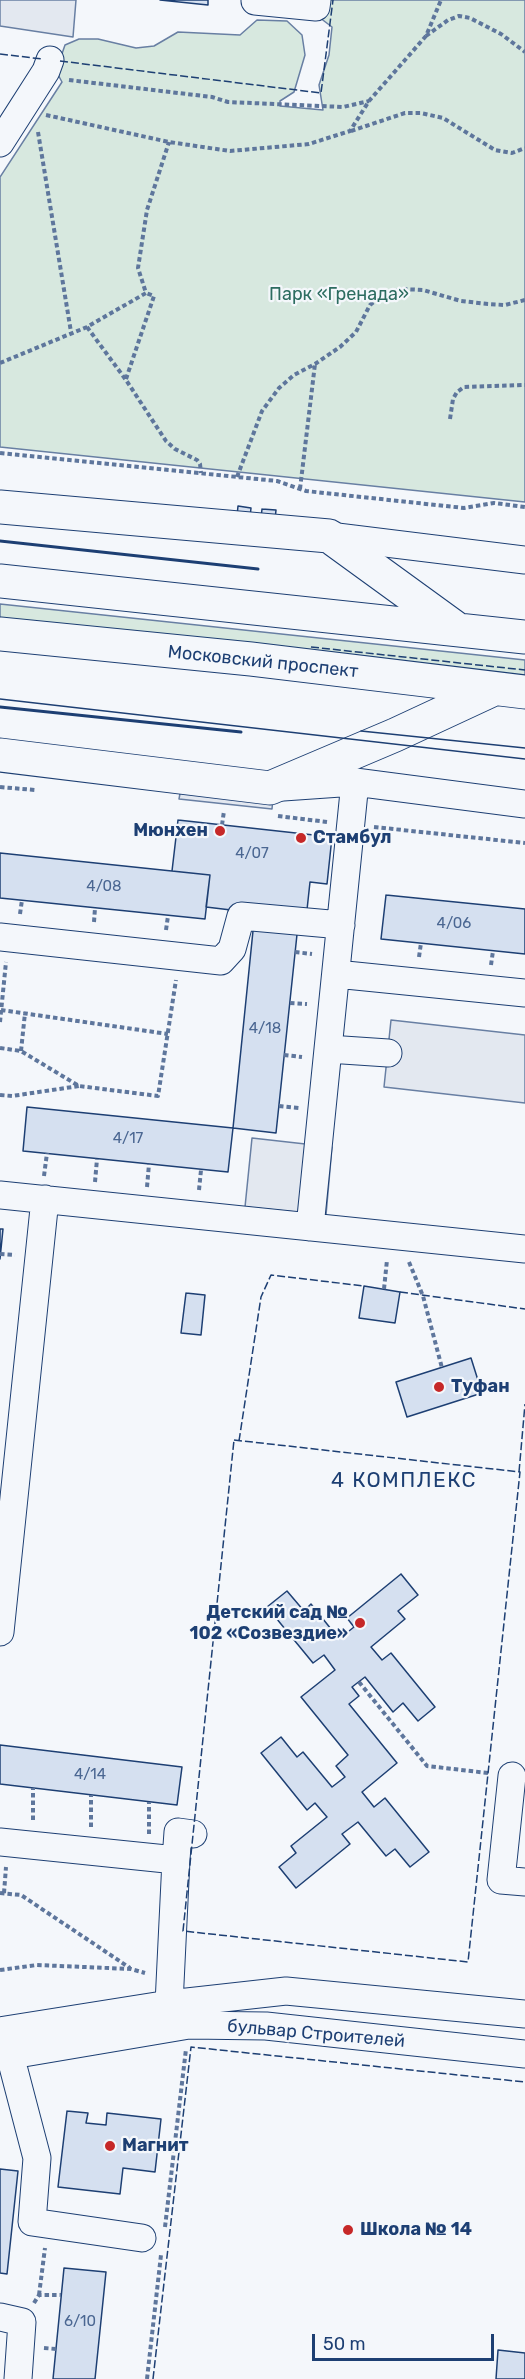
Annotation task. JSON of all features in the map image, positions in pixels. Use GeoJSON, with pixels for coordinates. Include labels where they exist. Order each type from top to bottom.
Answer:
{"type":"FeatureCollection","features":[{"type":"Feature","properties":{"kind":"main road"},"geometry":{"type":"LineString","coordinates":[[0,507],[329,536],[459,630]]}},
{"type":"Feature","properties":{"kind":"main road"},"geometry":{"type":"LineString","coordinates":[[0,581],[525,637]]}},
{"type":"Feature","properties":{"kind":"main road","name":"Московский проспект"},"geometry":{"type":"LineString","coordinates":[[0,634],[251,659],[509,691]]}},
{"type":"Feature","properties":{"kind":"main road"},"geometry":{"type":"LineString","coordinates":[[0,755],[270,788],[395,735],[509,691]]}},
{"type":"Feature","properties":{"kind":"street"},"geometry":{"type":"LineString","coordinates":[[255,1],[316,7],[317,0]]}},
{"type":"Feature","properties":{"kind":"street"},"geometry":{"type":"LineString","coordinates":[[0,144],[50,60]]}},
{"type":"Feature","properties":{"kind":"street"},"geometry":{"type":"LineString","coordinates":[[329,536],[525,560]]}},
{"type":"Feature","properties":{"kind":"street"},"geometry":{"type":"LineString","coordinates":[[270,788],[355,782],[525,804]]}},
{"type":"Feature","properties":{"kind":"street"},"geometry":{"type":"LineString","coordinates":[[310,1227],[355,782]]}},
{"type":"Feature","properties":{"kind":"street"},"geometry":{"type":"LineString","coordinates":[[4,937],[221,961],[232,949],[241,916],[340,926]]}},
{"type":"Feature","properties":{"kind":"street"},"geometry":{"type":"LineString","coordinates":[[336,974],[525,993]]}},
{"type":"Feature","properties":{"kind":"street"},"geometry":{"type":"LineString","coordinates":[[328,1049],[388,1053]]}},
{"type":"Feature","properties":{"kind":"street"},"geometry":{"type":"LineString","coordinates":[[0,1195],[525,1249]]}},
{"type":"Feature","properties":{"kind":"street"},"geometry":{"type":"LineString","coordinates":[[0,1632],[45,1199]]}},
{"type":"Feature","properties":{"kind":"street"},"geometry":{"type":"LineString","coordinates":[[508,1775],[501,1880],[525,1882]]}},
{"type":"Feature","properties":{"kind":"street"},"geometry":{"type":"LineString","coordinates":[[169,1991],[178,1832],[193,1834]]}},
{"type":"Feature","properties":{"kind":"street"},"geometry":{"type":"LineString","coordinates":[[0,1842],[176,1860]]}},
{"type":"Feature","properties":{"kind":"street"},"geometry":{"type":"LineString","coordinates":[[156,2241],[32,2222],[37,2158],[4,2043],[169,1991],[286,1991],[525,2014]]}},
{"type":"Feature","properties":{"kind":"street","name":"бульвар Строителей"},"geometry":{"type":"LineString","coordinates":[[4,2043],[189,2025],[266,2026],[525,2054]]}},
{"type":"Feature","properties":{"kind":"street"},"geometry":{"type":"LineString","coordinates":[[0,2317],[22,2322],[18,2379]]}},
{"type":"Feature","properties":{"kind":"path"},"geometry":{"type":"LineString","coordinates":[[426,36],[441,0]]}},
{"type":"Feature","properties":{"kind":"path"},"geometry":{"type":"LineString","coordinates":[[350,131],[369,101],[426,36],[448,20],[459,16],[471,18],[501,34],[525,52]]}},
{"type":"Feature","properties":{"kind":"path"},"geometry":{"type":"LineString","coordinates":[[67,80],[212,97],[228,102],[344,107],[369,101]]}},
{"type":"Feature","properties":{"kind":"path"},"geometry":{"type":"LineString","coordinates":[[46,115],[169,142],[230,151],[309,144],[405,113],[421,113],[443,118],[495,150],[512,153],[525,148]]}},
{"type":"Feature","properties":{"kind":"path"},"geometry":{"type":"LineString","coordinates":[[36,124],[71,332]]}},
{"type":"Feature","properties":{"kind":"path"},"geometry":{"type":"LineString","coordinates":[[146,293],[138,268],[147,210],[169,142]]}},
{"type":"Feature","properties":{"kind":"path"},"geometry":{"type":"LineString","coordinates":[[237,477],[252,432],[262,411],[279,388],[294,375],[340,347],[356,332],[370,305],[381,297],[402,289],[423,290],[461,301],[488,304],[505,305],[525,300]]}},
{"type":"Feature","properties":{"kind":"path"},"geometry":{"type":"LineString","coordinates":[[0,363],[87,327],[146,293]]}},
{"type":"Feature","properties":{"kind":"path"},"geometry":{"type":"LineString","coordinates":[[126,380],[154,296],[146,293]]}},
{"type":"Feature","properties":{"kind":"path"},"geometry":{"type":"LineString","coordinates":[[87,327],[126,380],[166,441],[175,449],[197,460],[201,473]]}},
{"type":"Feature","properties":{"kind":"path"},"geometry":{"type":"LineString","coordinates":[[300,489],[315,364]]}},
{"type":"Feature","properties":{"kind":"path"},"geometry":{"type":"LineString","coordinates":[[450,419],[453,399],[464,387],[525,385]]}},
{"type":"Feature","properties":{"kind":"path"},"geometry":{"type":"LineString","coordinates":[[0,453],[277,481],[300,489],[464,508],[494,504],[525,507]]}},
{"type":"Feature","properties":{"kind":"path"},"geometry":{"type":"LineString","coordinates":[[222,825],[224,811]]}},
{"type":"Feature","properties":{"kind":"path"},"geometry":{"type":"LineString","coordinates":[[0,1022],[4,937]]}},
{"type":"Feature","properties":{"kind":"path"},"geometry":{"type":"LineString","coordinates":[[0,1095],[12,1096],[79,1086],[158,1096],[179,956]]}},
{"type":"Feature","properties":{"kind":"path"},"geometry":{"type":"LineString","coordinates":[[1,1010],[168,1034]]}},
{"type":"Feature","properties":{"kind":"path"},"geometry":{"type":"LineString","coordinates":[[21,1051],[26,1013]]}},
{"type":"Feature","properties":{"kind":"path"},"geometry":{"type":"LineString","coordinates":[[0,1048],[21,1051],[79,1086]]}},
{"type":"Feature","properties":{"kind":"path"},"geometry":{"type":"LineString","coordinates":[[399,1236],[423,1296],[442,1368]]}},
{"type":"Feature","properties":{"kind":"path"},"geometry":{"type":"LineString","coordinates":[[359,1682],[427,1766],[508,1775]]}},
{"type":"Feature","properties":{"kind":"path"},"geometry":{"type":"LineString","coordinates":[[33,1788],[33,1845]]}},
{"type":"Feature","properties":{"kind":"path"},"geometry":{"type":"LineString","coordinates":[[91,1795],[91,1851]]}},
{"type":"Feature","properties":{"kind":"path"},"geometry":{"type":"LineString","coordinates":[[0,1893],[21,1895],[131,1969],[169,1991]]}},
{"type":"Feature","properties":{"kind":"path"},"geometry":{"type":"LineString","coordinates":[[0,1970],[37,1965],[131,1969]]}},
{"type":"Feature","properties":{"kind":"path"},"geometry":{"type":"LineString","coordinates":[[147,2379],[156,2241],[189,2025]]}},
{"type":"Feature","properties":{"kind":"path"},"geometry":{"type":"LineString","coordinates":[[39,2295],[48,2224]]}},
{"type":"Feature","properties":{"kind":"green space","name":"Парк «Гренада»"},"geometry":{"type":"Polygon","coordinates":[[[303,0],[525,0],[525,502],[0,447],[0,177],[62,82],[56,71],[65,45],[79,39],[98,39],[136,48],[154,46],[178,32],[240,35],[257,20],[287,21],[302,35],[305,55],[294,92],[280,101],[280,106],[323,110],[319,85],[329,55],[332,27],[307,8],[303,0]]]}},
{"type":"Feature","properties":{"kind":"green space"},"geometry":{"type":"Polygon","coordinates":[[[0,604],[525,660],[525,680],[0,620],[0,604]]]}},
{"type":"Feature","properties":{"kind":"shaded area"},"geometry":{"type":"Polygon","coordinates":[[[0,0],[76,0],[73,37],[0,26],[0,0]]]}},
{"type":"Feature","properties":{"kind":"shaded area"},"geometry":{"type":"Polygon","coordinates":[[[181,788],[273,798],[272,809],[179,799],[181,788]]]}},
{"type":"Feature","properties":{"kind":"shaded area"},"geometry":{"type":"Polygon","coordinates":[[[391,1020],[525,1035],[525,1103],[384,1087],[391,1020]]]}},
{"type":"Feature","properties":{"kind":"shaded area"},"geometry":{"type":"Polygon","coordinates":[[[252,1138],[332,1147],[326,1215],[245,1207],[252,1138]]]}},
{"type":"Feature","properties":{"kind":"building"},"geometry":{"type":"Polygon","coordinates":[[[160,0],[208,0],[208,5],[160,0]]]}},
{"type":"Feature","properties":{"kind":"building"},"geometry":{"type":"Polygon","coordinates":[[[238,506],[251,508],[250,517],[237,516],[238,506]]]}},
{"type":"Feature","properties":{"kind":"building"},"geometry":{"type":"Polygon","coordinates":[[[262,509],[276,510],[275,520],[261,518],[262,509]]]}},
{"type":"Feature","properties":{"kind":"building"},"geometry":{"type":"Polygon","coordinates":[[[178,820],[332,837],[327,884],[310,882],[306,919],[206,907],[210,875],[172,871],[178,820]]]}},
{"type":"Feature","properties":{"kind":"building"},"geometry":{"type":"Polygon","coordinates":[[[0,853],[210,875],[205,919],[0,898],[0,853]]]}},
{"type":"Feature","properties":{"kind":"building"},"geometry":{"type":"Polygon","coordinates":[[[386,895],[525,909],[525,954],[381,939],[386,895]]]}},
{"type":"Feature","properties":{"kind":"building"},"geometry":{"type":"Polygon","coordinates":[[[254,921],[298,925],[276,1133],[233,1128],[254,921]]]}},
{"type":"Feature","properties":{"kind":"building"},"geometry":{"type":"Polygon","coordinates":[[[27,1107],[233,1128],[228,1172],[23,1151],[27,1107]]]}},
{"type":"Feature","properties":{"kind":"building"},"geometry":{"type":"Polygon","coordinates":[[[0,1229],[3,1229],[0,1259],[0,1229]]]}},
{"type":"Feature","properties":{"kind":"building"},"geometry":{"type":"Polygon","coordinates":[[[364,1286],[400,1292],[395,1323],[359,1318],[364,1286]]]}},
{"type":"Feature","properties":{"kind":"building"},"geometry":{"type":"Polygon","coordinates":[[[186,1293],[205,1295],[201,1335],[181,1333],[186,1293]]]}},
{"type":"Feature","properties":{"kind":"building","name":"Туфан"},"geometry":{"type":"Polygon","coordinates":[[[471,1358],[482,1393],[407,1417],[396,1382],[471,1358]]]}},
{"type":"Feature","properties":{"kind":"building"},"geometry":{"type":"Polygon","coordinates":[[[401,1574],[418,1595],[398,1611],[405,1619],[371,1647],[382,1660],[391,1653],[435,1707],[418,1721],[403,1703],[393,1712],[365,1677],[352,1687],[359,1696],[349,1704],[397,1763],[362,1792],[374,1807],[385,1798],[429,1852],[410,1867],[395,1849],[386,1856],[358,1822],[342,1834],[350,1844],[296,1888],[279,1867],[296,1853],[291,1846],[327,1817],[315,1803],[307,1810],[261,1753],[281,1737],[297,1757],[303,1752],[332,1787],[345,1777],[336,1766],[348,1755],[301,1697],[335,1670],[324,1655],[313,1663],[267,1607],[287,1591],[304,1611],[311,1604],[339,1639],[354,1627],[347,1618],[401,1574]]]}},
{"type":"Feature","properties":{"kind":"building"},"geometry":{"type":"Polygon","coordinates":[[[0,1745],[182,1767],[177,1805],[0,1784],[0,1745]]]}},
{"type":"Feature","properties":{"kind":"building","name":"Магнит"},"geometry":{"type":"Polygon","coordinates":[[[67,2111],[88,2113],[86,2123],[106,2125],[107,2113],[161,2119],[155,2172],[123,2168],[120,2194],[58,2187],[67,2111]]]}},
{"type":"Feature","properties":{"kind":"building"},"geometry":{"type":"Polygon","coordinates":[[[0,2169],[18,2171],[7,2274],[0,2273],[0,2169]]]}},
{"type":"Feature","properties":{"kind":"building"},"geometry":{"type":"Polygon","coordinates":[[[64,2268],[106,2272],[95,2379],[53,2379],[64,2268]]]}},
{"type":"Feature","properties":{"kind":"building"},"geometry":{"type":"Polygon","coordinates":[[[498,2350],[525,2353],[525,2379],[496,2379],[498,2350]]]}},
{"type":"Feature","properties":{"kind":"tram line"},"geometry":{"type":"LineString","coordinates":[[0,699],[525,759]]}},
{"type":"Feature","properties":{"kind":"tram line"},"geometry":{"type":"LineString","coordinates":[[361,731],[525,748]]}},
{"type":"Feature","properties":{"kind":"fence"},"geometry":{"type":"LineString","coordinates":[[60,61],[321,93],[333,0]]}},
{"type":"Feature","properties":{"kind":"fence"},"geometry":{"type":"LineString","coordinates":[[0,54],[42,59]]}},
{"type":"Feature","properties":{"kind":"fence"},"geometry":{"type":"LineString","coordinates":[[311,647],[525,670]]}},
{"type":"Feature","properties":{"kind":"fence"},"geometry":{"type":"LineString","coordinates":[[239,1441],[261,1297],[271,1275],[364,1286]]}},
{"type":"Feature","properties":{"kind":"fence"},"geometry":{"type":"LineString","coordinates":[[400,1292],[525,1309]]}},
{"type":"Feature","properties":{"kind":"fence"},"geometry":{"type":"LineString","coordinates":[[519,1472],[525,1404]]}},
{"type":"Feature","properties":{"kind":"fence"},"geometry":{"type":"LineString","coordinates":[[234,1440],[520,1472],[468,1962],[183,1931],[234,1440]]}},
{"type":"Feature","properties":{"kind":"fence"},"geometry":{"type":"LineString","coordinates":[[153,2379],[191,2047],[525,2082]]}},
{"type":"Feature","properties":{"kind":"wall"},"geometry":{"type":"LineString","coordinates":[[0,541],[258,569]]}},
{"type":"Feature","properties":{"kind":"wall"},"geometry":{"type":"LineString","coordinates":[[0,707],[241,732]]}},
{"type":"Feature","properties":{"kind":"place","name":"Мюнхен"},"geometry":{"type":"Point","coordinates":[220,831]}},
{"type":"Feature","properties":{"kind":"place","name":"Стамбул"},"geometry":{"type":"Point","coordinates":[301,838]}},
{"type":"Feature","properties":{"kind":"place","name":"Туфан"},"geometry":{"type":"Point","coordinates":[439,1387]}},
{"type":"Feature","properties":{"kind":"place","name":"Детский сад № 102 «Созвездие»"},"geometry":{"type":"Point","coordinates":[360,1623]}},
{"type":"Feature","properties":{"kind":"place","name":"Магнит"},"geometry":{"type":"Point","coordinates":[110,2146]}},
{"type":"Feature","properties":{"kind":"place","name":"Школа № 14"},"geometry":{"type":"Point","coordinates":[348,2230]}},
{"type":"Feature","properties":{"kind":"district","name":"4 КОМПЛЕКС"},"geometry":{"type":"Point","coordinates":[404,1481]}}]}
